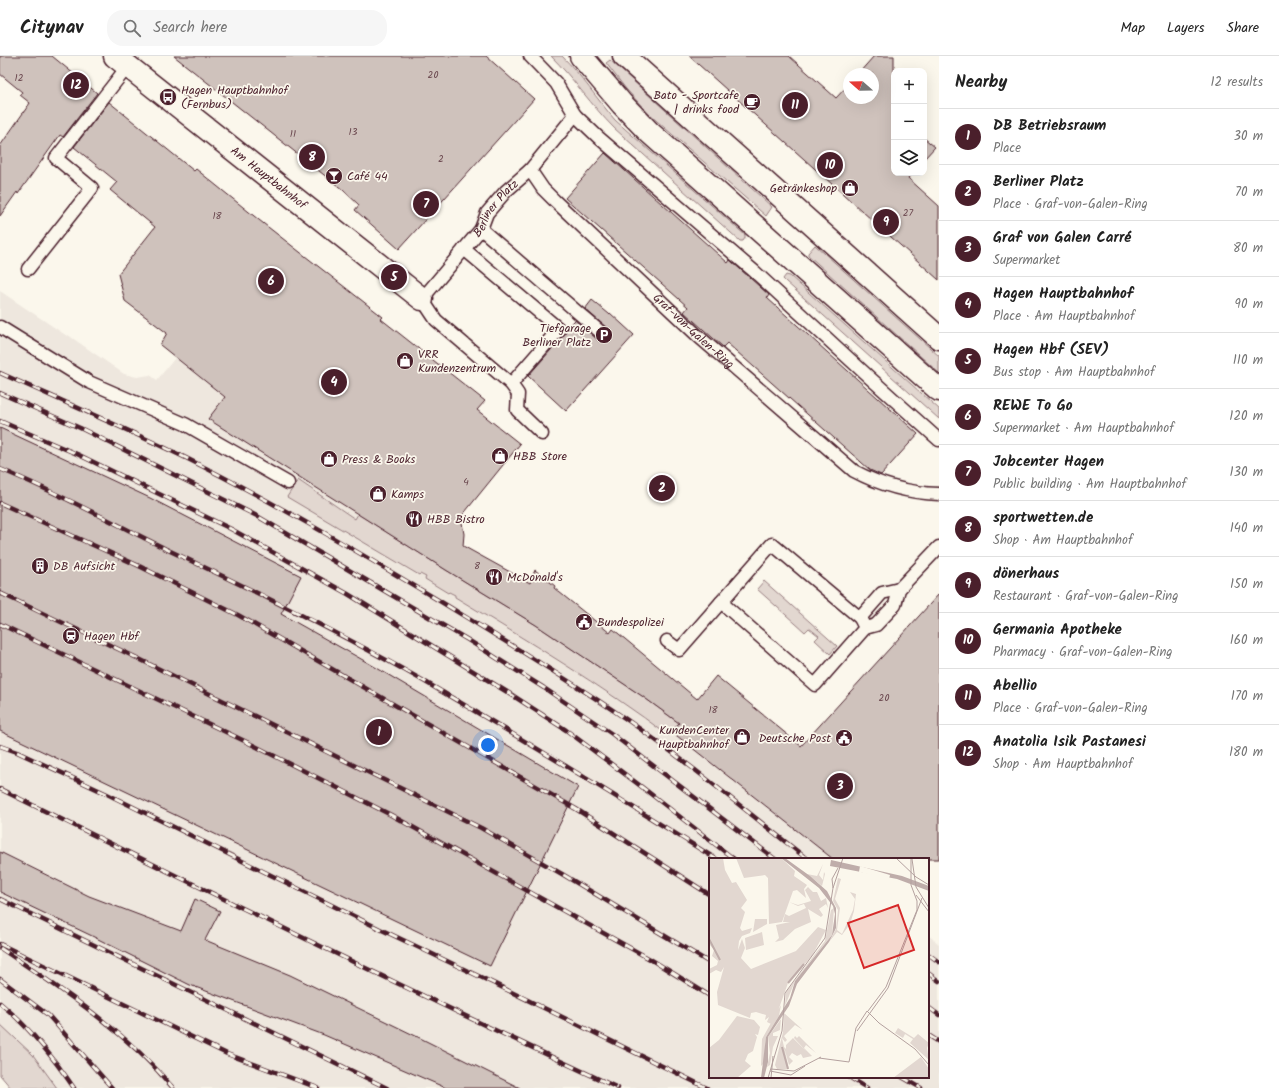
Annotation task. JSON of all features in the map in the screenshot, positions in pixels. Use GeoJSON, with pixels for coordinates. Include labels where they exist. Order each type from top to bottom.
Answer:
{"type":"FeatureCollection","features":[{"type":"Feature","properties":{"kind":"street"},"geometry":{"type":"LineString","coordinates":[[581,56],[622,104],[650,132],[939,390]]}},
{"type":"Feature","properties":{"kind":"street"},"geometry":{"type":"LineString","coordinates":[[624,56],[939,338]]}},
{"type":"Feature","properties":{"kind":"street","name":"Am Hauptbahnhof"},"geometry":{"type":"LineString","coordinates":[[122,61],[422,299]]}},
{"type":"Feature","properties":{"kind":"lane"},"geometry":{"type":"LineString","coordinates":[[530,56],[556,83],[575,115],[598,137],[755,272],[939,440]]}},
{"type":"Feature","properties":{"kind":"lane"},"geometry":{"type":"LineString","coordinates":[[28,269],[92,188],[56,158],[122,61]]}},
{"type":"Feature","properties":{"kind":"lane"},"geometry":{"type":"LineString","coordinates":[[530,170],[575,115]]}},
{"type":"Feature","properties":{"kind":"lane","name":"Berliner Platz"},"geometry":{"type":"LineString","coordinates":[[422,299],[481,229],[487,213],[506,191],[530,170]]}},
{"type":"Feature","properties":{"kind":"lane","name":"Graf-von-Galen-Ring"},"geometry":{"type":"LineString","coordinates":[[530,170],[543,189],[555,201],[698,336],[854,471],[874,481],[892,487],[922,494],[939,494]]}},
{"type":"Feature","properties":{"kind":"lane"},"geometry":{"type":"LineString","coordinates":[[481,229],[604,335]]}},
{"type":"Feature","properties":{"kind":"lane","name":"Berliner Platz"},"geometry":{"type":"LineString","coordinates":[[464,249],[559,329],[511,384]]}},
{"type":"Feature","properties":{"kind":"lane"},"geometry":{"type":"LineString","coordinates":[[422,299],[436,320],[511,384],[518,394],[517,410],[542,434]]}},
{"type":"Feature","properties":{"kind":"lane"},"geometry":{"type":"LineString","coordinates":[[0,327],[89,382],[185,424],[288,483]]}},
{"type":"Feature","properties":{"kind":"lane"},"geometry":{"type":"LineString","coordinates":[[667,641],[679,650],[772,544],[862,623],[876,624],[895,605],[899,589],[939,547]]}},
{"type":"Feature","properties":{"kind":"lane"},"geometry":{"type":"LineString","coordinates":[[721,602],[815,685],[862,623],[882,593],[899,589]]}},
{"type":"Feature","properties":{"kind":"shaded area"},"geometry":{"type":"Polygon","coordinates":[[[551,56],[562,56],[576,71],[615,120],[745,235],[743,241],[740,241],[614,128],[551,56]]]}},
{"type":"Feature","properties":{"kind":"shaded area"},"geometry":{"type":"Polygon","coordinates":[[[610,60],[772,207],[766,216],[650,115],[626,89],[606,63],[610,60]]]}},
{"type":"Feature","properties":{"kind":"shaded area"},"geometry":{"type":"Polygon","coordinates":[[[259,220],[383,317],[381,319],[485,401],[477,410],[520,444],[457,522],[463,529],[464,540],[446,570],[359,514],[355,519],[298,480],[288,497],[419,575],[420,574],[426,577],[425,579],[455,595],[455,597],[557,658],[629,706],[669,736],[672,732],[832,858],[709,858],[709,1078],[929,1078],[929,936],[939,944],[939,1088],[11,1088],[0,1075],[0,291],[67,336],[68,335],[124,374],[137,377],[150,375],[157,380],[175,358],[160,345],[259,220]]]}},
{"type":"Feature","properties":{"kind":"shaded area"},"geometry":{"type":"Polygon","coordinates":[[[815,245],[939,356],[939,373],[808,255],[815,245]]]}},
{"type":"Feature","properties":{"kind":"shaded area"},"geometry":{"type":"Polygon","coordinates":[[[786,275],[790,276],[939,409],[939,419],[785,281],[783,279],[786,275]]]}},
{"type":"Feature","properties":{"kind":"shaded area"},"geometry":{"type":"Polygon","coordinates":[[[298,480],[355,519],[358,514],[536,625],[642,696],[679,723],[669,736],[591,681],[455,597],[455,595],[449,592],[448,593],[425,579],[426,577],[420,574],[419,575],[287,497],[298,480]]]}},
{"type":"Feature","properties":{"kind":"shaded area"},"geometry":{"type":"Polygon","coordinates":[[[764,581],[837,646],[830,654],[815,640],[819,636],[809,628],[805,632],[757,589],[764,581]]]}},
{"type":"Feature","properties":{"kind":"shaded area"},"geometry":{"type":"Polygon","coordinates":[[[0,1024],[33,1055],[57,1088],[11,1088],[0,1075],[0,1024]]]}},
{"type":"Feature","properties":{"kind":"building"},"geometry":{"type":"Polygon","coordinates":[[[0,56],[52,56],[97,93],[63,137],[60,135],[18,194],[17,192],[0,216],[0,146],[30,103],[20,95],[22,92],[0,74],[0,56]]]}},
{"type":"Feature","properties":{"kind":"building"},"geometry":{"type":"Polygon","coordinates":[[[174,56],[486,56],[534,99],[399,249],[355,210],[359,205],[343,190],[174,56]]]}},
{"type":"Feature","properties":{"kind":"building"},"geometry":{"type":"Polygon","coordinates":[[[689,56],[789,56],[836,98],[843,90],[843,104],[879,104],[879,68],[863,68],[874,56],[894,56],[894,68],[891,68],[891,176],[910,176],[908,178],[939,206],[939,280],[689,56]]]}},
{"type":"Feature","properties":{"kind":"building"},"geometry":{"type":"Polygon","coordinates":[[[109,102],[194,171],[196,169],[383,317],[381,319],[485,401],[477,410],[520,444],[461,517],[464,534],[463,546],[530,583],[535,570],[555,586],[554,588],[610,633],[613,629],[697,699],[716,676],[801,746],[939,594],[939,859],[832,858],[672,732],[679,723],[642,696],[536,625],[446,570],[208,419],[225,397],[160,345],[167,333],[125,301],[118,274],[155,227],[110,190],[117,182],[74,147],[109,102]]]}},
{"type":"Feature","properties":{"kind":"building"},"geometry":{"type":"Polygon","coordinates":[[[927,140],[935,147],[927,156],[927,140]]]}},
{"type":"Feature","properties":{"kind":"building"},"geometry":{"type":"Polygon","coordinates":[[[605,153],[728,263],[730,260],[769,295],[767,298],[918,434],[881,475],[870,470],[727,343],[723,347],[684,312],[688,307],[565,198],[605,153]]]}},
{"type":"Feature","properties":{"kind":"building"},"geometry":{"type":"Polygon","coordinates":[[[592,300],[609,314],[610,313],[634,335],[566,411],[528,376],[565,334],[566,329],[575,320],[599,341],[606,342],[610,340],[611,333],[609,330],[585,309],[592,300]]]}},
{"type":"Feature","properties":{"kind":"building"},"geometry":{"type":"Polygon","coordinates":[[[0,428],[150,498],[301,576],[281,614],[370,664],[578,787],[490,966],[0,731],[0,428]]]}},
{"type":"Feature","properties":{"kind":"building"},"geometry":{"type":"Polygon","coordinates":[[[0,852],[89,896],[181,931],[195,899],[220,911],[205,940],[290,975],[520,1088],[446,1088],[324,1035],[190,985],[0,892],[0,852]]]}},
{"type":"Feature","properties":{"kind":"railway"},"geometry":{"type":"LineString","coordinates":[[0,373],[140,436],[218,474],[313,526],[438,600],[623,717],[693,769],[806,858]]}},
{"type":"Feature","properties":{"kind":"railway"},"geometry":{"type":"LineString","coordinates":[[0,393],[80,428],[257,516],[468,640],[544,688],[612,734],[774,858]]}},
{"type":"Feature","properties":{"kind":"railway"},"geometry":{"type":"LineString","coordinates":[[0,421],[77,454],[231,529],[348,594],[566,730],[733,858]]}},
{"type":"Feature","properties":{"kind":"railway"},"geometry":{"type":"LineString","coordinates":[[0,469],[63,497],[359,645],[496,724],[714,858]]}},
{"type":"Feature","properties":{"kind":"railway"},"geometry":{"type":"LineString","coordinates":[[0,503],[137,565],[238,615],[576,809],[709,894]]}},
{"type":"Feature","properties":{"kind":"railway"},"geometry":{"type":"LineString","coordinates":[[0,593],[135,657],[481,828],[562,874],[709,962]]}},
{"type":"Feature","properties":{"kind":"railway"},"geometry":{"type":"LineString","coordinates":[[0,624],[255,746],[391,815],[650,959],[709,995]]}},
{"type":"Feature","properties":{"kind":"railway"},"geometry":{"type":"LineString","coordinates":[[0,746],[17,752],[105,793],[707,1088]]}},
{"type":"Feature","properties":{"kind":"railway"},"geometry":{"type":"LineString","coordinates":[[0,789],[385,977],[618,1088]]}},
{"type":"Feature","properties":{"kind":"railway"},"geometry":{"type":"LineString","coordinates":[[0,899],[387,1088]]}},
{"type":"Feature","properties":{"kind":"railway"},"geometry":{"type":"LineString","coordinates":[[0,944],[227,1054],[318,1088]]}},
{"type":"Feature","properties":{"kind":"railway"},"geometry":{"type":"LineString","coordinates":[[0,948],[69,995],[114,1029],[154,1067],[173,1088]]}},
{"type":"Feature","properties":{"kind":"railway"},"geometry":{"type":"LineString","coordinates":[[929,955],[939,962]]}},
{"type":"Feature","properties":{"kind":"railway"},"geometry":{"type":"LineString","coordinates":[[929,974],[939,981]]}},
{"type":"Feature","properties":{"kind":"railway"},"geometry":{"type":"LineString","coordinates":[[0,979],[48,1015],[112,1088]]}},
{"type":"Feature","properties":{"kind":"railway"},"geometry":{"type":"LineString","coordinates":[[0,1003],[11,1012],[40,1043],[74,1088]]}},
{"type":"Feature","properties":{"kind":"railway"},"geometry":{"type":"LineString","coordinates":[[929,1008],[939,1015]]}},
{"type":"Feature","properties":{"kind":"railway"},"geometry":{"type":"LineString","coordinates":[[929,1036],[939,1042]]}},
{"type":"Feature","properties":{"kind":"railway"},"geometry":{"type":"LineString","coordinates":[[851,1078],[867,1088]]}},
{"type":"Feature","properties":{"kind":"railway"},"geometry":{"type":"LineString","coordinates":[[904,1078],[921,1088]]}},
{"type":"Feature","properties":{"kind":"place","name":"Anatolia Isik Pastanesi"},"geometry":{"type":"Point","coordinates":[76,85]}},
{"type":"Feature","properties":{"kind":"place","name":"Hagen Hauptbahnhof (Fernbus)"},"geometry":{"type":"Point","coordinates":[168,97]}},
{"type":"Feature","properties":{"kind":"place","name":"Bato - Sportcafe | drinks food"},"geometry":{"type":"Point","coordinates":[752,102]}},
{"type":"Feature","properties":{"kind":"place","name":"Abellio"},"geometry":{"type":"Point","coordinates":[795,105]}},
{"type":"Feature","properties":{"kind":"place","name":"sportwetten.de"},"geometry":{"type":"Point","coordinates":[312,157]}},
{"type":"Feature","properties":{"kind":"place","name":"Germania Apotheke"},"geometry":{"type":"Point","coordinates":[830,165]}},
{"type":"Feature","properties":{"kind":"place","name":"Café 44"},"geometry":{"type":"Point","coordinates":[334,176]}},
{"type":"Feature","properties":{"kind":"place","name":"Getränkeshop"},"geometry":{"type":"Point","coordinates":[850,188]}},
{"type":"Feature","properties":{"kind":"place","name":"Jobcenter Hagen"},"geometry":{"type":"Point","coordinates":[426,204]}},
{"type":"Feature","properties":{"kind":"place","name":"dönerhaus"},"geometry":{"type":"Point","coordinates":[886,222]}},
{"type":"Feature","properties":{"kind":"place","name":"Hagen Hbf (SEV)"},"geometry":{"type":"Point","coordinates":[394,277]}},
{"type":"Feature","properties":{"kind":"place","name":"REWE To Go"},"geometry":{"type":"Point","coordinates":[271,281]}},
{"type":"Feature","properties":{"kind":"place","name":"Tiefgarage Berliner Platz"},"geometry":{"type":"Point","coordinates":[604,335]}},
{"type":"Feature","properties":{"kind":"place","name":"VRR Kundenzentrum"},"geometry":{"type":"Point","coordinates":[405,361]}},
{"type":"Feature","properties":{"kind":"place","name":"Hagen Hauptbahnhof"},"geometry":{"type":"Point","coordinates":[334,382]}},
{"type":"Feature","properties":{"kind":"place","name":"HBB Store"},"geometry":{"type":"Point","coordinates":[500,456]}},
{"type":"Feature","properties":{"kind":"place","name":"Press & Books"},"geometry":{"type":"Point","coordinates":[329,459]}},
{"type":"Feature","properties":{"kind":"place","name":"Berliner Platz"},"geometry":{"type":"Point","coordinates":[662,488]}},
{"type":"Feature","properties":{"kind":"place","name":"Kamps"},"geometry":{"type":"Point","coordinates":[378,494]}},
{"type":"Feature","properties":{"kind":"place","name":"HBB Bistro"},"geometry":{"type":"Point","coordinates":[414,519]}},
{"type":"Feature","properties":{"kind":"place","name":"DB Aufsicht"},"geometry":{"type":"Point","coordinates":[40,566]}},
{"type":"Feature","properties":{"kind":"place","name":"McDonald's"},"geometry":{"type":"Point","coordinates":[494,577]}},
{"type":"Feature","properties":{"kind":"place","name":"Bundespolizei"},"geometry":{"type":"Point","coordinates":[584,622]}},
{"type":"Feature","properties":{"kind":"place","name":"Hagen Hbf"},"geometry":{"type":"Point","coordinates":[71,636]}},
{"type":"Feature","properties":{"kind":"place","name":"DB Betriebsraum"},"geometry":{"type":"Point","coordinates":[379,732]}},
{"type":"Feature","properties":{"kind":"place","name":"KundenCenter Hauptbahnhof"},"geometry":{"type":"Point","coordinates":[742,737]}},
{"type":"Feature","properties":{"kind":"place","name":"Deutsche Post"},"geometry":{"type":"Point","coordinates":[844,738]}},
{"type":"Feature","properties":{"kind":"place","name":"Graf von Galen Carré"},"geometry":{"type":"Point","coordinates":[840,786]}}]}
